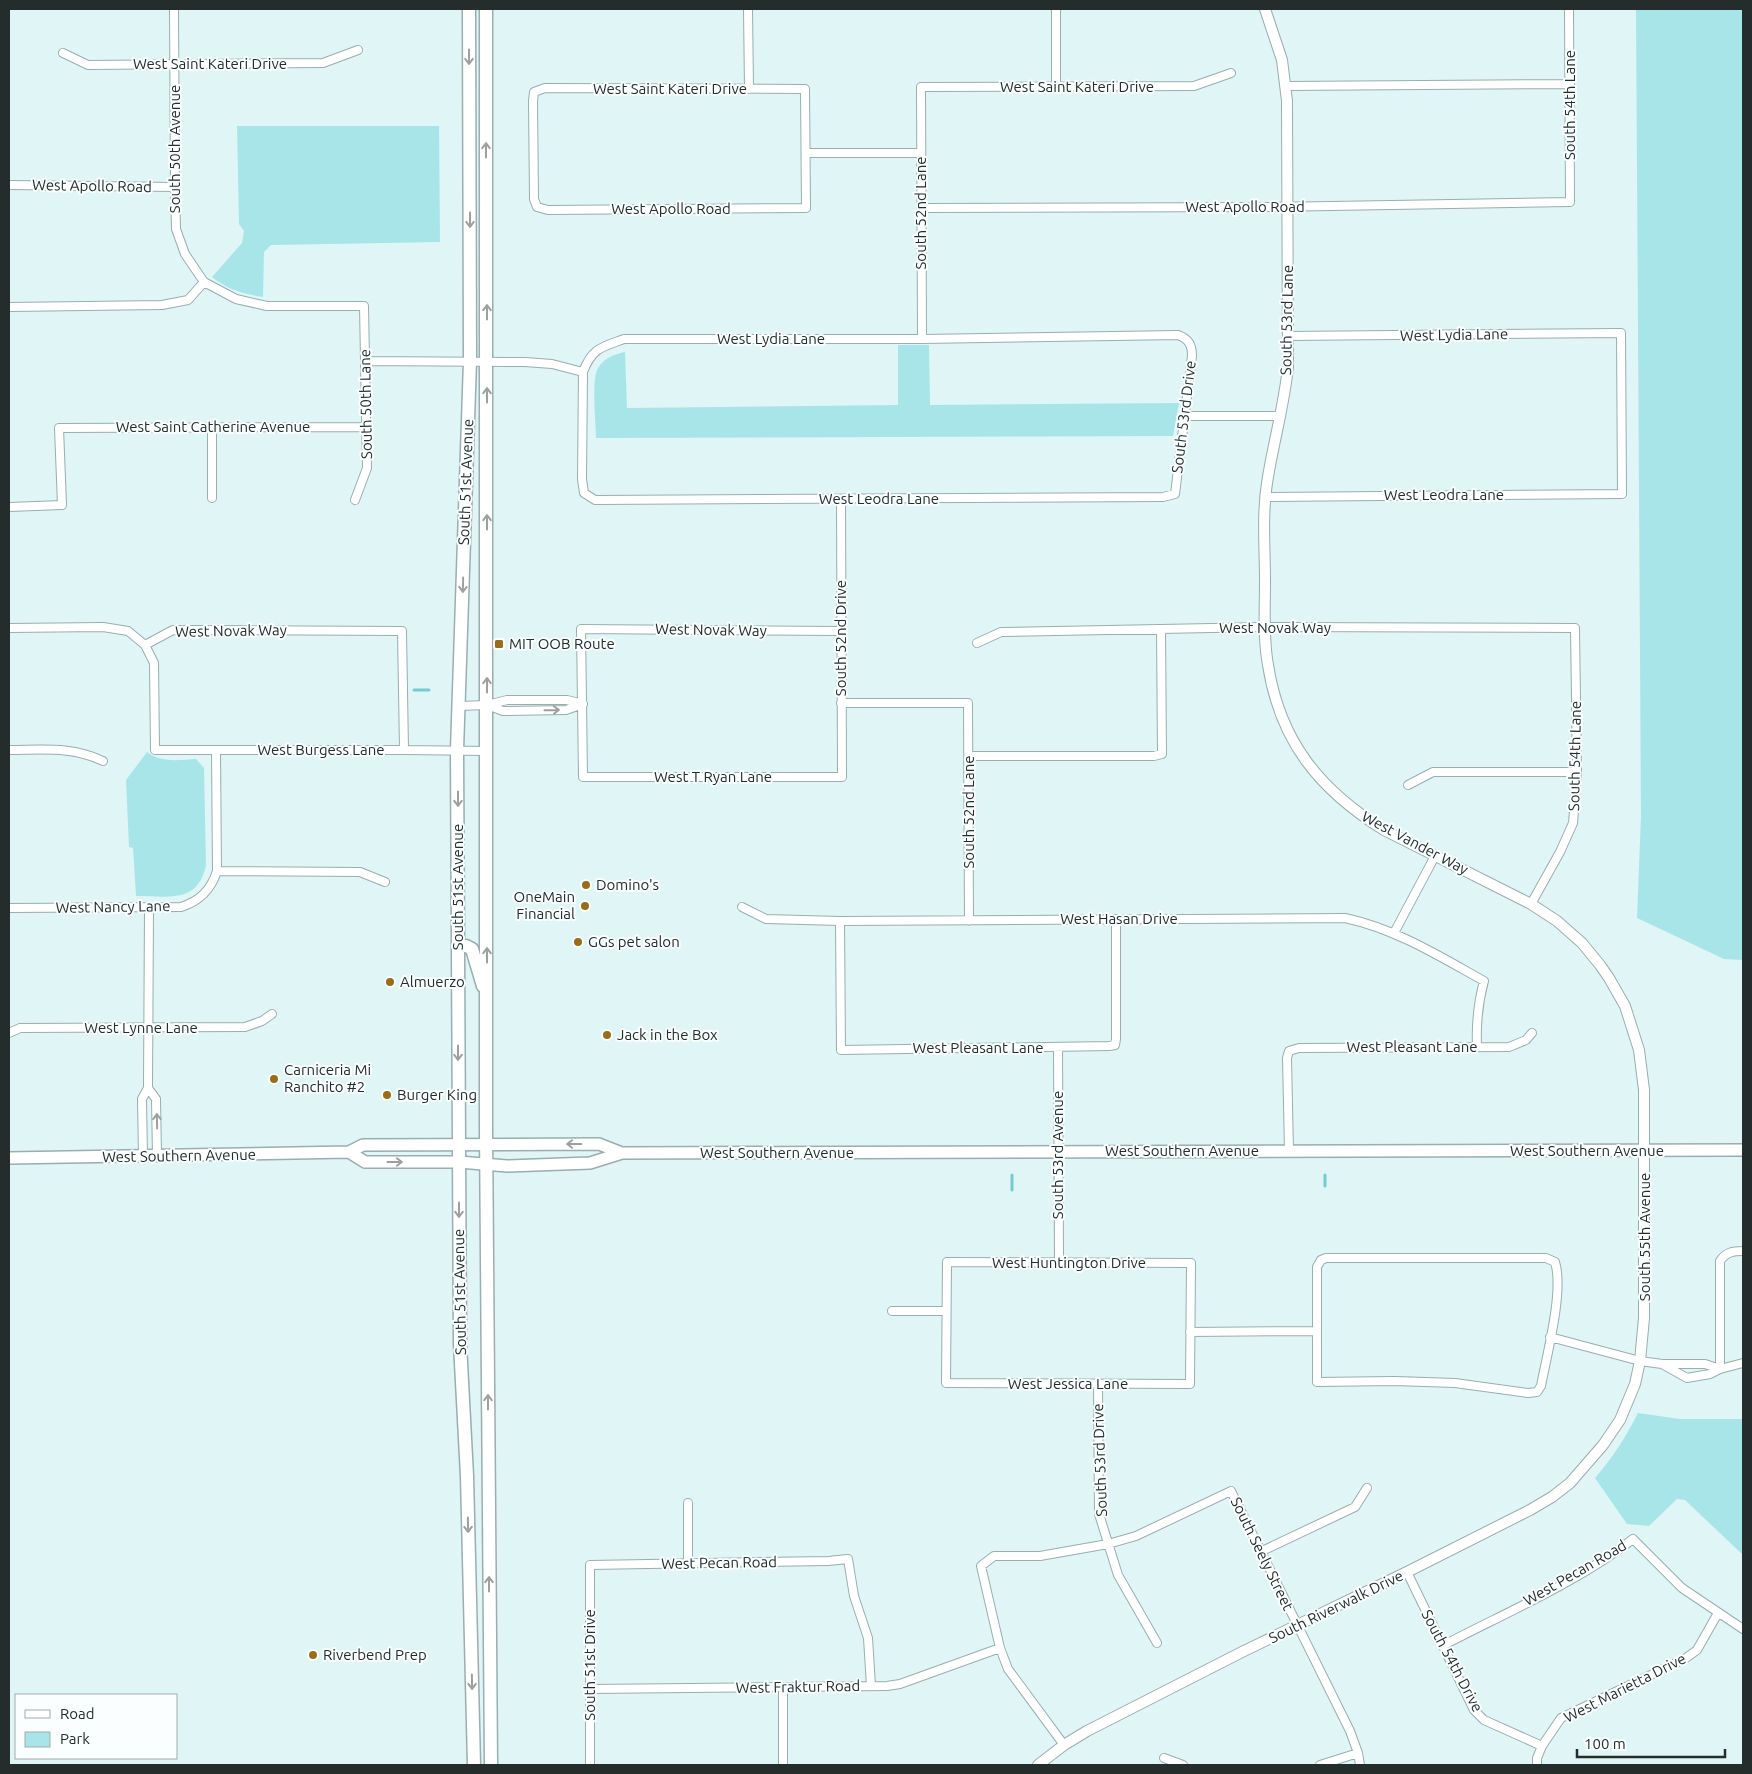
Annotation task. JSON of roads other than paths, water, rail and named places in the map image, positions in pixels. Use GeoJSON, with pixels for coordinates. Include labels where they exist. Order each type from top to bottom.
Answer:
{"type":"FeatureCollection","features":[{"type":"Feature","properties":{"kind":"main road","name":"South 51st Avenue"},"geometry":{"type":"LineString","coordinates":[[469,9],[470,361],[457,750],[458,1145],[460,1344],[467,1476],[474,1765]]}},
{"type":"Feature","properties":{"kind":"main road","name":"South 51st Avenue"},"geometry":{"type":"LineString","coordinates":[[486,9],[486,1164],[490,1765]]}},
{"type":"Feature","properties":{"kind":"main road"},"geometry":{"type":"LineString","coordinates":[[458,946],[466,946],[472,949],[487,998]]}},
{"type":"Feature","properties":{"kind":"main road","name":"West Southern Avenue"},"geometry":{"type":"LineString","coordinates":[[9,1158],[349,1152],[363,1145],[599,1144],[622,1153]]}},
{"type":"Feature","properties":{"kind":"main road","name":"West Southern Avenue"},"geometry":{"type":"LineString","coordinates":[[349,1152],[365,1162],[459,1162],[507,1166],[590,1164],[622,1153],[1743,1150]]}},
{"type":"Feature","properties":{"kind":"main road"},"geometry":{"type":"LineString","coordinates":[[467,1476],[488,1476]]}},
{"type":"Feature","properties":{"kind":"street","name":"South 50th Avenue"},"geometry":{"type":"LineString","coordinates":[[174,9],[176,228],[185,254],[204,282]]}},
{"type":"Feature","properties":{"kind":"street"},"geometry":{"type":"LineString","coordinates":[[748,9],[749,89]]}},
{"type":"Feature","properties":{"kind":"street"},"geometry":{"type":"LineString","coordinates":[[1056,9],[1056,87]]}},
{"type":"Feature","properties":{"kind":"street","name":"South 54th Lane"},"geometry":{"type":"LineString","coordinates":[[1569,9],[1570,202]]}},
{"type":"Feature","properties":{"kind":"street","name":"South 53rd Lane"},"geometry":{"type":"LineString","coordinates":[[1264,10],[1279,50],[1286,86],[1288,336],[1286,382],[1266,497],[1265,627]]}},
{"type":"Feature","properties":{"kind":"street","name":"West Saint Kateri Drive"},"geometry":{"type":"LineString","coordinates":[[62,53],[88,65],[323,63],[358,50]]}},
{"type":"Feature","properties":{"kind":"street","name":"West Saint Kateri Drive"},"geometry":{"type":"LineString","coordinates":[[920,87],[1194,86],[1231,73]]}},
{"type":"Feature","properties":{"kind":"street"},"geometry":{"type":"LineString","coordinates":[[1286,86],[1570,84]]}},
{"type":"Feature","properties":{"kind":"street","name":"South 52nd Lane"},"geometry":{"type":"LineString","coordinates":[[920,87],[922,339]]}},
{"type":"Feature","properties":{"kind":"street","name":"West Saint Kateri Drive"},"geometry":{"type":"LineString","coordinates":[[537,208],[534,199],[533,101],[534,92],[545,88],[806,89],[806,153]]}},
{"type":"Feature","properties":{"kind":"street"},"geometry":{"type":"LineString","coordinates":[[806,153],[921,153]]}},
{"type":"Feature","properties":{"kind":"street","name":"West Apollo Road"},"geometry":{"type":"LineString","coordinates":[[537,208],[548,210],[806,208],[806,153]]}},
{"type":"Feature","properties":{"kind":"street","name":"West Apollo Road"},"geometry":{"type":"LineString","coordinates":[[9,185],[175,186]]}},
{"type":"Feature","properties":{"kind":"street","name":"West Apollo Road"},"geometry":{"type":"LineString","coordinates":[[921,208],[1287,207],[1570,202]]}},
{"type":"Feature","properties":{"kind":"street"},"geometry":{"type":"LineString","coordinates":[[9,307],[162,305],[188,300],[204,282]]}},
{"type":"Feature","properties":{"kind":"street","name":"South 50th Lane"},"geometry":{"type":"LineString","coordinates":[[204,282],[236,299],[267,306],[364,306],[367,468],[355,500]]}},
{"type":"Feature","properties":{"kind":"street","name":"West Lydia Lane"},"geometry":{"type":"LineString","coordinates":[[1288,336],[1621,333],[1622,494]]}},
{"type":"Feature","properties":{"kind":"street","name":"West Lydia Lane"},"geometry":{"type":"LineString","coordinates":[[583,372],[588,358],[599,349],[624,339],[922,339],[1178,335],[1184,337],[1189,342]]}},
{"type":"Feature","properties":{"kind":"street","name":"South 53rd Drive"},"geometry":{"type":"LineString","coordinates":[[1175,494],[1192,356],[1192,348],[1189,342]]}},
{"type":"Feature","properties":{"kind":"street"},"geometry":{"type":"LineString","coordinates":[[366,361],[487,361],[552,364],[583,372]]}},
{"type":"Feature","properties":{"kind":"street","name":"West Leodra Lane"},"geometry":{"type":"LineString","coordinates":[[583,372],[582,479],[584,492],[595,500],[1163,497],[1175,494]]}},
{"type":"Feature","properties":{"kind":"street"},"geometry":{"type":"LineString","coordinates":[[1185,416],[1280,416]]}},
{"type":"Feature","properties":{"kind":"street"},"geometry":{"type":"LineString","coordinates":[[212,426],[212,498]]}},
{"type":"Feature","properties":{"kind":"street","name":"West Saint Catherine Avenue"},"geometry":{"type":"LineString","coordinates":[[9,506],[62,506],[60,428],[212,426],[367,427]]}},
{"type":"Feature","properties":{"kind":"street","name":"West Leodra Lane"},"geometry":{"type":"LineString","coordinates":[[1266,497],[1622,494]]}},
{"type":"Feature","properties":{"kind":"street","name":"South 52nd Drive"},"geometry":{"type":"LineString","coordinates":[[841,499],[842,777]]}},
{"type":"Feature","properties":{"kind":"street"},"geometry":{"type":"LineString","coordinates":[[9,628],[103,627],[128,630],[145,645]]}},
{"type":"Feature","properties":{"kind":"street","name":"West Novak Way"},"geometry":{"type":"LineString","coordinates":[[977,643],[1001,632],[1265,627],[1575,628]]}},
{"type":"Feature","properties":{"kind":"street","name":"West Vander Way"},"geometry":{"type":"LineString","coordinates":[[1265,627],[1267,664],[1275,697],[1293,740],[1310,768],[1330,790],[1367,819],[1435,856],[1531,904]]}},
{"type":"Feature","properties":{"kind":"street","name":"South 54th Lane"},"geometry":{"type":"LineString","coordinates":[[1531,904],[1574,823],[1577,772],[1575,628]]}},
{"type":"Feature","properties":{"kind":"street","name":"West Novak Way"},"geometry":{"type":"LineString","coordinates":[[583,704],[581,629],[841,631]]}},
{"type":"Feature","properties":{"kind":"street"},"geometry":{"type":"LineString","coordinates":[[969,756],[1154,756],[1162,754],[1161,629]]}},
{"type":"Feature","properties":{"kind":"street","name":"West Novak Way"},"geometry":{"type":"LineString","coordinates":[[145,645],[173,630],[402,630],[404,750]]}},
{"type":"Feature","properties":{"kind":"street","name":"West Burgess Lane"},"geometry":{"type":"LineString","coordinates":[[145,645],[154,663],[155,750],[487,751]]}},
{"type":"Feature","properties":{"kind":"street"},"geometry":{"type":"LineString","coordinates":[[459,706],[487,705],[507,700],[567,700],[583,704]]}},
{"type":"Feature","properties":{"kind":"street","name":"South 52nd Lane"},"geometry":{"type":"LineString","coordinates":[[841,702],[968,703],[969,921]]}},
{"type":"Feature","properties":{"kind":"street","name":"West T Ryan Lane"},"geometry":{"type":"LineString","coordinates":[[583,704],[583,777],[842,777]]}},
{"type":"Feature","properties":{"kind":"street"},"geometry":{"type":"LineString","coordinates":[[9,750],[70,750],[91,755],[103,761]]}},
{"type":"Feature","properties":{"kind":"street"},"geometry":{"type":"LineString","coordinates":[[216,750],[217,871],[360,872],[385,882]]}},
{"type":"Feature","properties":{"kind":"street"},"geometry":{"type":"LineString","coordinates":[[1408,785],[1433,772],[1577,772]]}},
{"type":"Feature","properties":{"kind":"street"},"geometry":{"type":"LineString","coordinates":[[1394,933],[1435,856]]}},
{"type":"Feature","properties":{"kind":"street","name":"West Nancy Lane"},"geometry":{"type":"LineString","coordinates":[[9,908],[181,907],[204,895],[210,888],[217,871]]}},
{"type":"Feature","properties":{"kind":"street","name":"South 55th Avenue"},"geometry":{"type":"LineString","coordinates":[[1531,904],[1557,921],[1582,943],[1609,978],[1625,1006],[1635,1034],[1642,1064],[1644,1090],[1644,1309],[1640,1361],[1635,1384],[1628,1404],[1616,1427]]}},
{"type":"Feature","properties":{"kind":"street"},"geometry":{"type":"LineString","coordinates":[[144,1157],[142,1099],[148,1088],[149,1028],[148,907]]}},
{"type":"Feature","properties":{"kind":"street","name":"West Hasan Drive"},"geometry":{"type":"LineString","coordinates":[[742,907],[766,919],[840,921],[1345,918],[1367,923],[1394,933],[1484,981],[1479,1000],[1476,1026],[1477,1047]]}},
{"type":"Feature","properties":{"kind":"street","name":"West Pleasant Lane"},"geometry":{"type":"LineString","coordinates":[[840,921],[841,1050],[1058,1048],[1115,1045],[1116,918]]}},
{"type":"Feature","properties":{"kind":"street","name":"West Lynne Lane"},"geometry":{"type":"LineString","coordinates":[[9,1033],[20,1028],[244,1027],[262,1021],[272,1014]]}},
{"type":"Feature","properties":{"kind":"street","name":"West Pleasant Lane"},"geometry":{"type":"LineString","coordinates":[[1289,1151],[1287,1058],[1289,1051],[1299,1048],[1508,1047],[1526,1040],[1532,1033]]}},
{"type":"Feature","properties":{"kind":"street","name":"South 53rd Avenue"},"geometry":{"type":"LineString","coordinates":[[1058,1048],[1059,1262]]}},
{"type":"Feature","properties":{"kind":"street"},"geometry":{"type":"LineString","coordinates":[[148,1088],[156,1099],[157,1156]]}},
{"type":"Feature","properties":{"kind":"street"},"geometry":{"type":"LineString","coordinates":[[1720,1369],[1720,1261],[1724,1255],[1733,1251],[1743,1251]]}},
{"type":"Feature","properties":{"kind":"street"},"geometry":{"type":"LineString","coordinates":[[1326,1258],[1546,1258],[1555,1262],[1558,1271],[1557,1302],[1541,1386],[1537,1392],[1528,1393],[1447,1383],[1395,1381],[1317,1382],[1317,1331],[1318,1268],[1321,1260],[1326,1258]]}},
{"type":"Feature","properties":{"kind":"street","name":"West Huntington Drive"},"geometry":{"type":"LineString","coordinates":[[946,1311],[946,1262],[1190,1263],[1190,1332]]}},
{"type":"Feature","properties":{"kind":"street"},"geometry":{"type":"LineString","coordinates":[[892,1311],[946,1311]]}},
{"type":"Feature","properties":{"kind":"street","name":"West Jessica Lane"},"geometry":{"type":"LineString","coordinates":[[946,1311],[946,1383],[1190,1384],[1190,1332]]}},
{"type":"Feature","properties":{"kind":"street"},"geometry":{"type":"LineString","coordinates":[[1190,1332],[1317,1331]]}},
{"type":"Feature","properties":{"kind":"street"},"geometry":{"type":"LineString","coordinates":[[1550,1337],[1640,1361],[1662,1364],[1705,1364],[1720,1369]]}},
{"type":"Feature","properties":{"kind":"street"},"geometry":{"type":"LineString","coordinates":[[1662,1364],[1687,1378],[1694,1378],[1743,1363]]}},
{"type":"Feature","properties":{"kind":"street"},"geometry":{"type":"LineString","coordinates":[[1694,1364],[1694,1378]]}},
{"type":"Feature","properties":{"kind":"street","name":"South 53rd Drive"},"geometry":{"type":"LineString","coordinates":[[1098,1384],[1099,1514],[1118,1575],[1157,1643]]}},
{"type":"Feature","properties":{"kind":"street","name":"South Riverwalk Drive"},"geometry":{"type":"LineString","coordinates":[[1038,1765],[1064,1745],[1087,1731],[1530,1510],[1552,1497],[1580,1472],[1616,1427]]}},
{"type":"Feature","properties":{"kind":"street"},"geometry":{"type":"LineString","coordinates":[[1260,1552],[1355,1506],[1363,1497],[1367,1488]]}},
{"type":"Feature","properties":{"kind":"street","name":"South Seely Street"},"geometry":{"type":"LineString","coordinates":[[1108,1544],[1136,1536],[1231,1491],[1350,1731],[1360,1765]]}},
{"type":"Feature","properties":{"kind":"street"},"geometry":{"type":"LineString","coordinates":[[688,1503],[688,1564]]}},
{"type":"Feature","properties":{"kind":"street","name":"West Pecan Road"},"geometry":{"type":"LineString","coordinates":[[1442,1646],[1573,1578],[1619,1550],[1633,1539],[1682,1588],[1743,1629]]}},
{"type":"Feature","properties":{"kind":"street"},"geometry":{"type":"LineString","coordinates":[[1064,1745],[1008,1669],[1000,1648],[980,1566],[994,1556],[1040,1556],[1108,1544]]}},
{"type":"Feature","properties":{"kind":"street","name":"West Pecan Road"},"geometry":{"type":"LineString","coordinates":[[590,1565],[828,1561],[848,1559],[854,1596],[868,1638],[872,1686]]}},
{"type":"Feature","properties":{"kind":"street","name":"South 51st Drive"},"geometry":{"type":"LineString","coordinates":[[590,1565],[590,1765]]}},
{"type":"Feature","properties":{"kind":"street","name":"South 54th Drive"},"geometry":{"type":"LineString","coordinates":[[1407,1572],[1474,1710],[1484,1720],[1542,1746]]}},
{"type":"Feature","properties":{"kind":"street","name":"West Marietta Drive"},"geometry":{"type":"LineString","coordinates":[[1537,1765],[1537,1758],[1542,1746],[1561,1718],[1686,1658],[1697,1650],[1718,1613]]}},
{"type":"Feature","properties":{"kind":"street","name":"West Fraktur Road"},"geometry":{"type":"LineString","coordinates":[[590,1689],[872,1686],[900,1684],[1000,1648]]}},
{"type":"Feature","properties":{"kind":"street"},"geometry":{"type":"LineString","coordinates":[[783,1687],[783,1765]]}},
{"type":"Feature","properties":{"kind":"street"},"geometry":{"type":"LineString","coordinates":[[1320,1765],[1358,1753]]}},
{"type":"Feature","properties":{"kind":"street"},"geometry":{"type":"LineString","coordinates":[[1164,1758],[1183,1765]]}},
{"type":"Feature","properties":{"kind":"waterway"},"geometry":{"type":"LineString","coordinates":[[414,690],[429,690]]}},
{"type":"Feature","properties":{"kind":"waterway"},"geometry":{"type":"LineString","coordinates":[[1012,1175],[1012,1190]]}},
{"type":"Feature","properties":{"kind":"waterway"},"geometry":{"type":"LineString","coordinates":[[1325,1175],[1325,1186]]}},
{"type":"Feature","properties":{"kind":"place","name":"MIT OOB Route"},"geometry":{"type":"Point","coordinates":[499,644]}},
{"type":"Feature","properties":{"kind":"place","name":"Domino's"},"geometry":{"type":"Point","coordinates":[586,885]}},
{"type":"Feature","properties":{"kind":"place","name":"OneMain Financial"},"geometry":{"type":"Point","coordinates":[585,906]}},
{"type":"Feature","properties":{"kind":"place","name":"GGs pet salon"},"geometry":{"type":"Point","coordinates":[578,942]}},
{"type":"Feature","properties":{"kind":"place","name":"Almuerzo"},"geometry":{"type":"Point","coordinates":[390,982]}},
{"type":"Feature","properties":{"kind":"place","name":"Jack in the Box"},"geometry":{"type":"Point","coordinates":[607,1035]}},
{"type":"Feature","properties":{"kind":"place","name":"Carniceria Mi Ranchito #2"},"geometry":{"type":"Point","coordinates":[274,1079]}},
{"type":"Feature","properties":{"kind":"place","name":"Burger King"},"geometry":{"type":"Point","coordinates":[387,1095]}},
{"type":"Feature","properties":{"kind":"place","name":"Riverbend Prep"},"geometry":{"type":"Point","coordinates":[313,1655]}}]}
